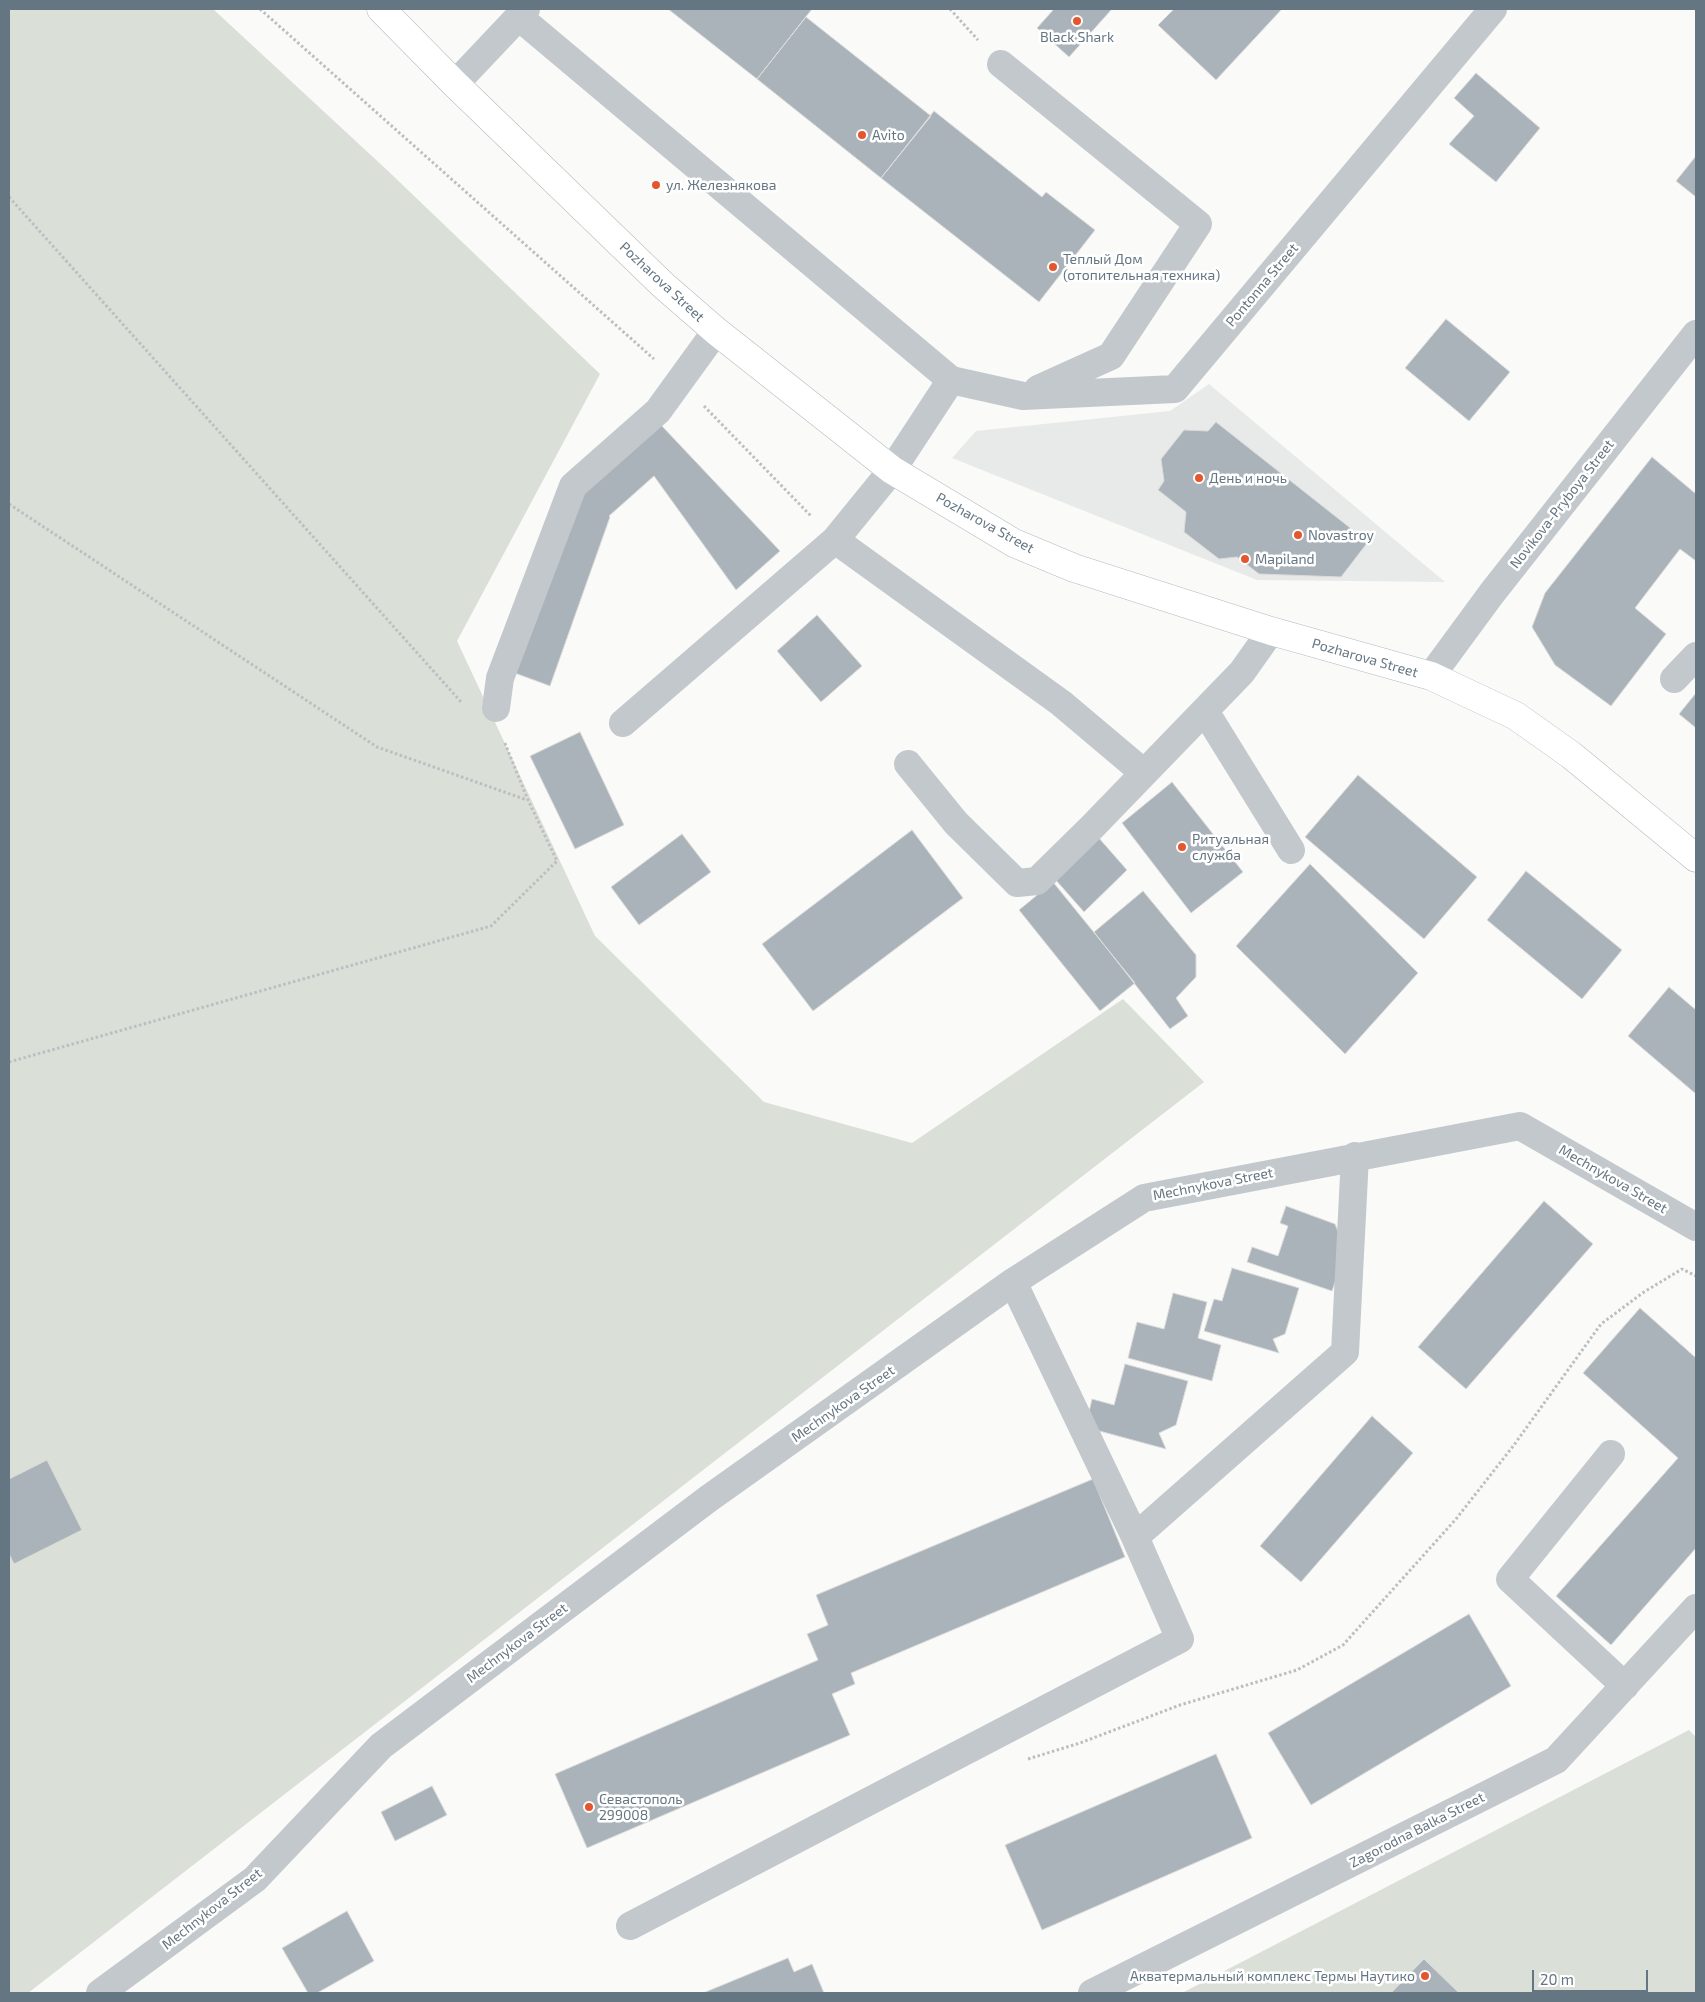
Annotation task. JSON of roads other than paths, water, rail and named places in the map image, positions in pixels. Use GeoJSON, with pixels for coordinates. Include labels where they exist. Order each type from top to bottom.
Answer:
{"type":"FeatureCollection","features":[{"type":"Feature","properties":{"kind":"main road","name":"Pozharova Street"},"geometry":{"type":"LineString","coordinates":[[381,9],[455,84],[663,285],[716,331],[892,470],[1014,543],[1074,568],[1271,631],[1431,676],[1516,716],[1570,755],[1696,858]]}},
{"type":"Feature","properties":{"kind":"street","name":"Pontonna Street"},"geometry":{"type":"LineString","coordinates":[[951,380],[1023,396],[1175,389],[1493,9]]}},
{"type":"Feature","properties":{"kind":"street"},"geometry":{"type":"LineString","coordinates":[[455,84],[523,13],[951,380],[892,470],[835,540],[623,723]]}},
{"type":"Feature","properties":{"kind":"street"},"geometry":{"type":"LineString","coordinates":[[1001,64],[1198,224],[1111,356],[1023,396]]}},
{"type":"Feature","properties":{"kind":"street"},"geometry":{"type":"LineString","coordinates":[[496,708],[500,678],[573,486],[658,411],[716,331]]}},
{"type":"Feature","properties":{"kind":"street","name":"Novikova-Pryboya Street"},"geometry":{"type":"LineString","coordinates":[[1431,676],[1492,593],[1696,334]]}},
{"type":"Feature","properties":{"kind":"street"},"geometry":{"type":"LineString","coordinates":[[835,540],[1061,703],[1144,773]]}},
{"type":"Feature","properties":{"kind":"street"},"geometry":{"type":"LineString","coordinates":[[908,764],[956,823],[1017,883],[1037,881],[1242,672],[1271,631]]}},
{"type":"Feature","properties":{"kind":"street"},"geometry":{"type":"LineString","coordinates":[[1674,679],[1696,656]]}},
{"type":"Feature","properties":{"kind":"street"},"geometry":{"type":"LineString","coordinates":[[1204,711],[1291,850]]}},
{"type":"Feature","properties":{"kind":"street","name":"Mechnykova Street"},"geometry":{"type":"LineString","coordinates":[[100,1993],[255,1879],[381,1746],[708,1499],[1013,1282],[1144,1198],[1355,1156],[1520,1126],[1696,1227]]}},
{"type":"Feature","properties":{"kind":"street"},"geometry":{"type":"LineString","coordinates":[[1135,1537],[1345,1352],[1355,1156]]}},
{"type":"Feature","properties":{"kind":"street"},"geometry":{"type":"LineString","coordinates":[[630,1926],[1180,1639],[1135,1537],[1013,1282]]}},
{"type":"Feature","properties":{"kind":"street"},"geometry":{"type":"LineString","coordinates":[[1611,1454],[1510,1579],[1624,1686]]}},
{"type":"Feature","properties":{"kind":"street","name":"Zagorodna Balka Street"},"geometry":{"type":"LineString","coordinates":[[1092,1993],[1556,1760],[1696,1608]]}},
{"type":"Feature","properties":{"kind":"place","name":"Black Shark"},"geometry":{"type":"Point","coordinates":[1077,21]}},
{"type":"Feature","properties":{"kind":"place","name":"Avito"},"geometry":{"type":"Point","coordinates":[862,135]}},
{"type":"Feature","properties":{"kind":"place","name":"ул. Железнякова"},"geometry":{"type":"Point","coordinates":[656,185]}},
{"type":"Feature","properties":{"kind":"place","name":"Теплый Дом (отопительная техника)"},"geometry":{"type":"Point","coordinates":[1053,267]}},
{"type":"Feature","properties":{"kind":"place","name":"День и ночь"},"geometry":{"type":"Point","coordinates":[1199,478]}},
{"type":"Feature","properties":{"kind":"place","name":"Novastroy"},"geometry":{"type":"Point","coordinates":[1298,535]}},
{"type":"Feature","properties":{"kind":"place","name":"Mapiland"},"geometry":{"type":"Point","coordinates":[1245,559]}},
{"type":"Feature","properties":{"kind":"place","name":"Ритуальная служба"},"geometry":{"type":"Point","coordinates":[1182,847]}},
{"type":"Feature","properties":{"kind":"place","name":"Севастополь 299008"},"geometry":{"type":"Point","coordinates":[589,1807]}},
{"type":"Feature","properties":{"kind":"place","name":"Акватермальный комплекс Термы Наутико"},"geometry":{"type":"Point","coordinates":[1425,1976]}}]}
